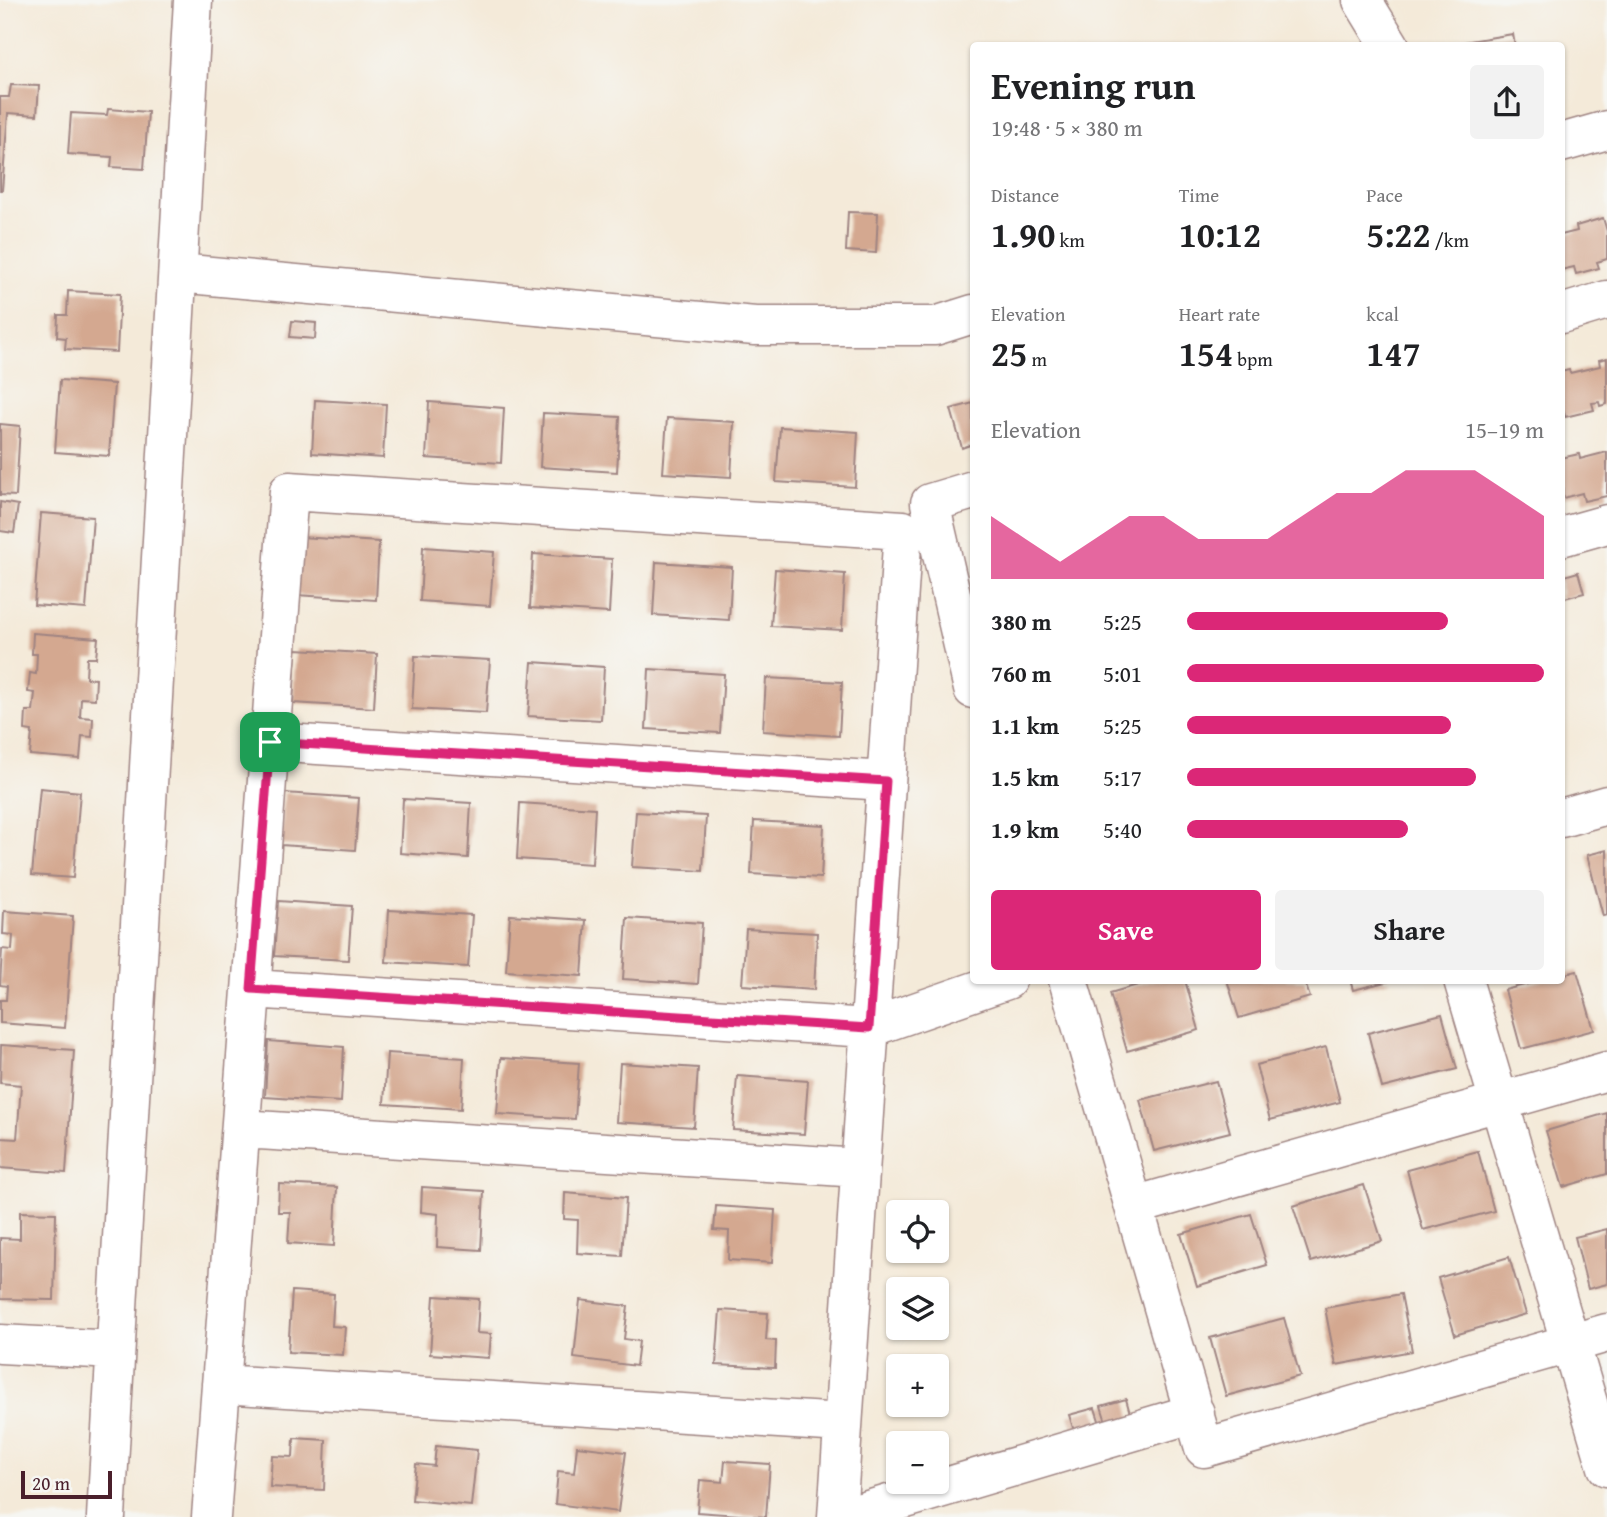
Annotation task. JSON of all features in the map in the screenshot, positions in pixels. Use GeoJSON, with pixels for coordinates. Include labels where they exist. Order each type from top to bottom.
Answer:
{"type":"FeatureCollection","features":[{"type":"Feature","properties":{"kind":"street"},"geometry":{"type":"LineString","coordinates":[[106,1517],[193,0]]}},
{"type":"Feature","properties":{"kind":"street"},"geometry":{"type":"LineString","coordinates":[[1362,0],[1388,42]]}},
{"type":"Feature","properties":{"kind":"street"},"geometry":{"type":"LineString","coordinates":[[1565,142],[1607,130]]}},
{"type":"Feature","properties":{"kind":"street"},"geometry":{"type":"LineString","coordinates":[[178,273],[755,326],[934,326],[970,315]]}},
{"type":"Feature","properties":{"kind":"street"},"geometry":{"type":"LineString","coordinates":[[1565,313],[1607,300]]}},
{"type":"Feature","properties":{"kind":"street"},"geometry":{"type":"LineString","coordinates":[[211,1517],[289,491],[903,530]]}},
{"type":"Feature","properties":{"kind":"street"},"geometry":{"type":"LineString","coordinates":[[836,1517],[903,530],[930,503],[970,491]]}},
{"type":"Feature","properties":{"kind":"street"},"geometry":{"type":"LineString","coordinates":[[930,503],[970,676]]}},
{"type":"Feature","properties":{"kind":"street"},"geometry":{"type":"LineString","coordinates":[[1565,536],[1607,524]]}},
{"type":"Feature","properties":{"kind":"street"},"geometry":{"type":"LineString","coordinates":[[270,742],[886,781]]}},
{"type":"Feature","properties":{"kind":"street"},"geometry":{"type":"LineString","coordinates":[[1565,817],[1607,805]]}},
{"type":"Feature","properties":{"kind":"street"},"geometry":{"type":"LineString","coordinates":[[251,989],[869,1028],[996,984]]}},
{"type":"Feature","properties":{"kind":"street"},"geometry":{"type":"LineString","coordinates":[[1069,984],[1204,1448],[1607,1333]]}},
{"type":"Feature","properties":{"kind":"street"},"geometry":{"type":"LineString","coordinates":[[1464,984],[1607,1467]]}},
{"type":"Feature","properties":{"kind":"street"},"geometry":{"type":"LineString","coordinates":[[1134,1206],[1607,1071]]}},
{"type":"Feature","properties":{"kind":"street"},"geometry":{"type":"LineString","coordinates":[[241,1129],[860,1168]]}},
{"type":"Feature","properties":{"kind":"street"},"geometry":{"type":"LineString","coordinates":[[0,1344],[115,1350]]}},
{"type":"Feature","properties":{"kind":"street"},"geometry":{"type":"LineString","coordinates":[[221,1384],[843,1423]]}},
{"type":"Feature","properties":{"kind":"street"},"geometry":{"type":"LineString","coordinates":[[845,1517],[1195,1413]]}},
{"type":"Feature","properties":{"kind":"building"},"geometry":{"type":"Polygon","coordinates":[[[1513,34],[1514,42],[1463,42],[1513,34]]]}},
{"type":"Feature","properties":{"kind":"building"},"geometry":{"type":"Polygon","coordinates":[[[11,85],[39,86],[37,115],[8,113],[0,190],[0,97],[9,97],[11,85]]]}},
{"type":"Feature","properties":{"kind":"building"},"geometry":{"type":"Polygon","coordinates":[[[108,109],[148,112],[144,169],[111,167],[112,157],[68,154],[71,113],[107,115],[108,109]]]}},
{"type":"Feature","properties":{"kind":"building"},"geometry":{"type":"Polygon","coordinates":[[[848,212],[878,213],[876,253],[846,251],[848,212]]]}},
{"type":"Feature","properties":{"kind":"building"},"geometry":{"type":"Polygon","coordinates":[[[1603,218],[1607,231],[1607,259],[1597,262],[1599,268],[1576,274],[1574,267],[1565,269],[1565,234],[1577,231],[1576,226],[1603,218]]]}},
{"type":"Feature","properties":{"kind":"building"},"geometry":{"type":"Polygon","coordinates":[[[68,291],[120,294],[117,352],[65,349],[66,338],[57,337],[58,315],[67,315],[68,291]]]}},
{"type":"Feature","properties":{"kind":"building"},"geometry":{"type":"Polygon","coordinates":[[[292,321],[316,323],[315,339],[290,337],[292,321]]]}},
{"type":"Feature","properties":{"kind":"building"},"geometry":{"type":"Polygon","coordinates":[[[1607,358],[1607,404],[1600,406],[1599,402],[1592,403],[1594,410],[1565,417],[1565,371],[1569,370],[1570,373],[1600,366],[1599,360],[1607,358]]]}},
{"type":"Feature","properties":{"kind":"building"},"geometry":{"type":"Polygon","coordinates":[[[60,380],[114,384],[109,456],[55,452],[60,380]]]}},
{"type":"Feature","properties":{"kind":"building"},"geometry":{"type":"Polygon","coordinates":[[[315,400],[386,404],[383,458],[312,453],[315,400]]]}},
{"type":"Feature","properties":{"kind":"building"},"geometry":{"type":"Polygon","coordinates":[[[429,402],[504,408],[501,463],[426,458],[429,402]]]}},
{"type":"Feature","properties":{"kind":"building"},"geometry":{"type":"Polygon","coordinates":[[[970,404],[970,445],[962,448],[951,409],[970,404]]]}},
{"type":"Feature","properties":{"kind":"building"},"geometry":{"type":"Polygon","coordinates":[[[543,413],[620,417],[617,472],[540,467],[543,413]]]}},
{"type":"Feature","properties":{"kind":"building"},"geometry":{"type":"Polygon","coordinates":[[[667,418],[734,422],[731,477],[663,473],[667,418]]]}},
{"type":"Feature","properties":{"kind":"building"},"geometry":{"type":"Polygon","coordinates":[[[0,424],[20,426],[16,496],[0,495],[0,424]]]}},
{"type":"Feature","properties":{"kind":"building"},"geometry":{"type":"Polygon","coordinates":[[[780,427],[858,432],[855,487],[776,482],[780,427]]]}},
{"type":"Feature","properties":{"kind":"building"},"geometry":{"type":"Polygon","coordinates":[[[1607,452],[1607,496],[1584,501],[1582,493],[1565,497],[1565,457],[1579,454],[1580,459],[1607,452]]]}},
{"type":"Feature","properties":{"kind":"building"},"geometry":{"type":"Polygon","coordinates":[[[0,502],[18,505],[14,533],[0,531],[0,502]]]}},
{"type":"Feature","properties":{"kind":"building"},"geometry":{"type":"Polygon","coordinates":[[[41,513],[93,517],[86,609],[34,605],[41,513]]]}},
{"type":"Feature","properties":{"kind":"building"},"geometry":{"type":"Polygon","coordinates":[[[300,537],[379,542],[376,600],[296,595],[300,537]]]}},
{"type":"Feature","properties":{"kind":"building"},"geometry":{"type":"Polygon","coordinates":[[[423,547],[494,552],[490,606],[420,601],[423,547]]]}},
{"type":"Feature","properties":{"kind":"building"},"geometry":{"type":"Polygon","coordinates":[[[533,554],[612,559],[609,613],[530,608],[533,554]]]}},
{"type":"Feature","properties":{"kind":"building"},"geometry":{"type":"Polygon","coordinates":[[[656,562],[732,567],[729,620],[653,615],[656,562]]]}},
{"type":"Feature","properties":{"kind":"building"},"geometry":{"type":"Polygon","coordinates":[[[775,569],[845,574],[842,630],[771,626],[775,569]]]}},
{"type":"Feature","properties":{"kind":"building"},"geometry":{"type":"Polygon","coordinates":[[[1578,572],[1584,593],[1565,598],[1565,576],[1578,572]]]}},
{"type":"Feature","properties":{"kind":"building"},"geometry":{"type":"Polygon","coordinates":[[[33,633],[98,638],[96,658],[87,658],[86,678],[96,679],[95,699],[81,698],[80,717],[93,718],[92,737],[82,736],[80,759],[30,755],[32,731],[25,730],[26,711],[33,711],[35,693],[28,692],[30,673],[36,674],[37,654],[32,654],[33,633]]]}},
{"type":"Feature","properties":{"kind":"building"},"geometry":{"type":"Polygon","coordinates":[[[296,649],[377,654],[374,708],[293,703],[296,649]]]}},
{"type":"Feature","properties":{"kind":"building"},"geometry":{"type":"Polygon","coordinates":[[[415,656],[490,660],[486,713],[412,709],[415,656]]]}},
{"type":"Feature","properties":{"kind":"building"},"geometry":{"type":"Polygon","coordinates":[[[532,662],[604,667],[601,720],[528,716],[532,662]]]}},
{"type":"Feature","properties":{"kind":"building"},"geometry":{"type":"Polygon","coordinates":[[[649,669],[724,674],[720,733],[646,729],[649,669]]]}},
{"type":"Feature","properties":{"kind":"building"},"geometry":{"type":"Polygon","coordinates":[[[766,678],[842,682],[839,736],[763,731],[766,678]]]}},
{"type":"Feature","properties":{"kind":"building"},"geometry":{"type":"Polygon","coordinates":[[[40,788],[80,792],[73,878],[32,875],[40,788]]]}},
{"type":"Feature","properties":{"kind":"building"},"geometry":{"type":"Polygon","coordinates":[[[284,793],[359,798],[355,850],[281,845],[284,793]]]}},
{"type":"Feature","properties":{"kind":"building"},"geometry":{"type":"Polygon","coordinates":[[[403,799],[471,803],[468,858],[400,853],[403,799]]]}},
{"type":"Feature","properties":{"kind":"building"},"geometry":{"type":"Polygon","coordinates":[[[520,803],[595,808],[592,864],[517,859],[520,803]]]}},
{"type":"Feature","properties":{"kind":"building"},"geometry":{"type":"Polygon","coordinates":[[[636,812],[706,816],[703,871],[632,867],[636,812]]]}},
{"type":"Feature","properties":{"kind":"building"},"geometry":{"type":"Polygon","coordinates":[[[754,821],[824,825],[821,878],[751,874],[754,821]]]}},
{"type":"Feature","properties":{"kind":"building"},"geometry":{"type":"Polygon","coordinates":[[[1607,850],[1607,915],[1603,916],[1587,855],[1607,850]]]}},
{"type":"Feature","properties":{"kind":"building"},"geometry":{"type":"Polygon","coordinates":[[[278,901],[352,906],[348,960],[274,956],[278,901]]]}},
{"type":"Feature","properties":{"kind":"building"},"geometry":{"type":"Polygon","coordinates":[[[389,910],[472,915],[468,967],[386,962],[389,910]]]}},
{"type":"Feature","properties":{"kind":"building"},"geometry":{"type":"Polygon","coordinates":[[[4,911],[73,916],[65,1028],[0,1023],[0,1000],[6,1000],[7,986],[0,985],[2,949],[12,950],[13,935],[3,934],[4,911]]]}},
{"type":"Feature","properties":{"kind":"building"},"geometry":{"type":"Polygon","coordinates":[[[510,915],[586,920],[582,976],[506,971],[510,915]]]}},
{"type":"Feature","properties":{"kind":"building"},"geometry":{"type":"Polygon","coordinates":[[[627,918],[702,923],[698,984],[623,979],[627,918]]]}},
{"type":"Feature","properties":{"kind":"building"},"geometry":{"type":"Polygon","coordinates":[[[746,929],[817,933],[814,990],[742,985],[746,929]]]}},
{"type":"Feature","properties":{"kind":"building"},"geometry":{"type":"Polygon","coordinates":[[[1577,971],[1594,1030],[1521,1049],[1505,990],[1528,984],[1565,984],[1565,974],[1577,971]]]}},
{"type":"Feature","properties":{"kind":"building"},"geometry":{"type":"Polygon","coordinates":[[[1141,984],[1186,984],[1199,1030],[1127,1051],[1110,993],[1141,984]]]}},
{"type":"Feature","properties":{"kind":"building"},"geometry":{"type":"Polygon","coordinates":[[[1228,984],[1305,984],[1310,997],[1239,1018],[1228,984]]]}},
{"type":"Feature","properties":{"kind":"building"},"geometry":{"type":"Polygon","coordinates":[[[1351,984],[1378,984],[1353,990],[1351,984]]]}},
{"type":"Feature","properties":{"kind":"building"},"geometry":{"type":"Polygon","coordinates":[[[1442,1014],[1457,1069],[1382,1088],[1368,1033],[1442,1014]]]}},
{"type":"Feature","properties":{"kind":"building"},"geometry":{"type":"Polygon","coordinates":[[[268,1041],[344,1047],[341,1102],[265,1097],[268,1041]]]}},
{"type":"Feature","properties":{"kind":"building"},"geometry":{"type":"Polygon","coordinates":[[[1,1045],[74,1050],[66,1173],[0,1168],[0,1138],[17,1139],[21,1085],[0,1083],[1,1045]]]}},
{"type":"Feature","properties":{"kind":"building"},"geometry":{"type":"Polygon","coordinates":[[[1326,1047],[1340,1102],[1270,1120],[1256,1065],[1326,1047]]]}},
{"type":"Feature","properties":{"kind":"building"},"geometry":{"type":"Polygon","coordinates":[[[387,1053],[464,1058],[461,1109],[384,1104],[387,1053]]]}},
{"type":"Feature","properties":{"kind":"building"},"geometry":{"type":"Polygon","coordinates":[[[501,1058],[579,1063],[575,1119],[497,1114],[501,1058]]]}},
{"type":"Feature","properties":{"kind":"building"},"geometry":{"type":"Polygon","coordinates":[[[620,1063],[698,1068],[694,1127],[616,1122],[620,1063]]]}},
{"type":"Feature","properties":{"kind":"building"},"geometry":{"type":"Polygon","coordinates":[[[737,1076],[808,1081],[804,1134],[733,1130],[737,1076]]]}},
{"type":"Feature","properties":{"kind":"building"},"geometry":{"type":"Polygon","coordinates":[[[1216,1081],[1230,1132],[1154,1151],[1140,1100],[1216,1081]]]}},
{"type":"Feature","properties":{"kind":"building"},"geometry":{"type":"Polygon","coordinates":[[[1607,1113],[1607,1174],[1563,1187],[1546,1131],[1607,1113]]]}},
{"type":"Feature","properties":{"kind":"building"},"geometry":{"type":"Polygon","coordinates":[[[1478,1151],[1494,1211],[1423,1230],[1407,1170],[1478,1151]]]}},
{"type":"Feature","properties":{"kind":"building"},"geometry":{"type":"Polygon","coordinates":[[[279,1184],[337,1187],[334,1246],[288,1243],[290,1212],[278,1212],[279,1184]]]}},
{"type":"Feature","properties":{"kind":"building"},"geometry":{"type":"Polygon","coordinates":[[[1364,1185],[1382,1241],[1311,1262],[1293,1206],[1364,1185]]]}},
{"type":"Feature","properties":{"kind":"building"},"geometry":{"type":"Polygon","coordinates":[[[422,1187],[484,1191],[481,1250],[437,1247],[438,1214],[421,1212],[422,1187]]]}},
{"type":"Feature","properties":{"kind":"building"},"geometry":{"type":"Polygon","coordinates":[[[565,1193],[626,1198],[622,1256],[577,1253],[578,1220],[564,1219],[565,1193]]]}},
{"type":"Feature","properties":{"kind":"building"},"geometry":{"type":"Polygon","coordinates":[[[716,1206],[775,1210],[772,1263],[728,1260],[729,1231],[714,1230],[716,1206]]]}},
{"type":"Feature","properties":{"kind":"building"},"geometry":{"type":"Polygon","coordinates":[[[20,1212],[56,1213],[54,1300],[0,1299],[0,1238],[20,1239],[20,1212]]]}},
{"type":"Feature","properties":{"kind":"building"},"geometry":{"type":"Polygon","coordinates":[[[1251,1214],[1267,1265],[1197,1286],[1181,1234],[1251,1214]]]}},
{"type":"Feature","properties":{"kind":"building"},"geometry":{"type":"Polygon","coordinates":[[[1607,1229],[1607,1284],[1588,1289],[1575,1237],[1607,1229]]]}},
{"type":"Feature","properties":{"kind":"building"},"geometry":{"type":"Polygon","coordinates":[[[1509,1257],[1526,1314],[1455,1335],[1438,1278],[1509,1257]]]}},
{"type":"Feature","properties":{"kind":"building"},"geometry":{"type":"Polygon","coordinates":[[[292,1291],[334,1294],[332,1326],[345,1327],[343,1355],[288,1352],[292,1291]]]}},
{"type":"Feature","properties":{"kind":"building"},"geometry":{"type":"Polygon","coordinates":[[[1401,1294],[1412,1351],[1336,1365],[1325,1308],[1401,1294]]]}},
{"type":"Feature","properties":{"kind":"building"},"geometry":{"type":"Polygon","coordinates":[[[434,1296],[479,1299],[477,1333],[491,1334],[489,1358],[430,1354],[434,1296]]]}},
{"type":"Feature","properties":{"kind":"building"},"geometry":{"type":"Polygon","coordinates":[[[580,1300],[628,1306],[624,1339],[639,1341],[636,1366],[574,1358],[580,1300]]]}},
{"type":"Feature","properties":{"kind":"building"},"geometry":{"type":"Polygon","coordinates":[[[720,1310],[768,1313],[766,1340],[776,1341],[775,1368],[716,1365],[720,1310]]]}},
{"type":"Feature","properties":{"kind":"building"},"geometry":{"type":"Polygon","coordinates":[[[1284,1318],[1300,1376],[1226,1396],[1210,1338],[1284,1318]]]}},
{"type":"Feature","properties":{"kind":"building"},"geometry":{"type":"Polygon","coordinates":[[[1126,1399],[1133,1424],[1109,1431],[1101,1406],[1126,1399]]]}},
{"type":"Feature","properties":{"kind":"building"},"geometry":{"type":"Polygon","coordinates":[[[1095,1408],[1103,1433],[1077,1441],[1069,1415],[1095,1408]]]}},
{"type":"Feature","properties":{"kind":"building"},"geometry":{"type":"Polygon","coordinates":[[[294,1438],[326,1440],[324,1490],[270,1487],[272,1456],[293,1457],[294,1438]]]}},
{"type":"Feature","properties":{"kind":"building"},"geometry":{"type":"Polygon","coordinates":[[[436,1446],[477,1450],[471,1506],[412,1500],[416,1464],[434,1466],[436,1446]]]}},
{"type":"Feature","properties":{"kind":"building"},"geometry":{"type":"Polygon","coordinates":[[[577,1446],[626,1452],[618,1512],[555,1504],[558,1471],[574,1473],[577,1446]]]}},
{"type":"Feature","properties":{"kind":"building"},"geometry":{"type":"Polygon","coordinates":[[[725,1461],[770,1464],[766,1517],[697,1512],[700,1480],[723,1482],[725,1461]]]}},
{"type":"Feature","properties":{"kind":"route"},"geometry":{"type":"LineString","coordinates":[[270,742],[886,781],[869,1028],[251,989],[270,742]]}}]}
